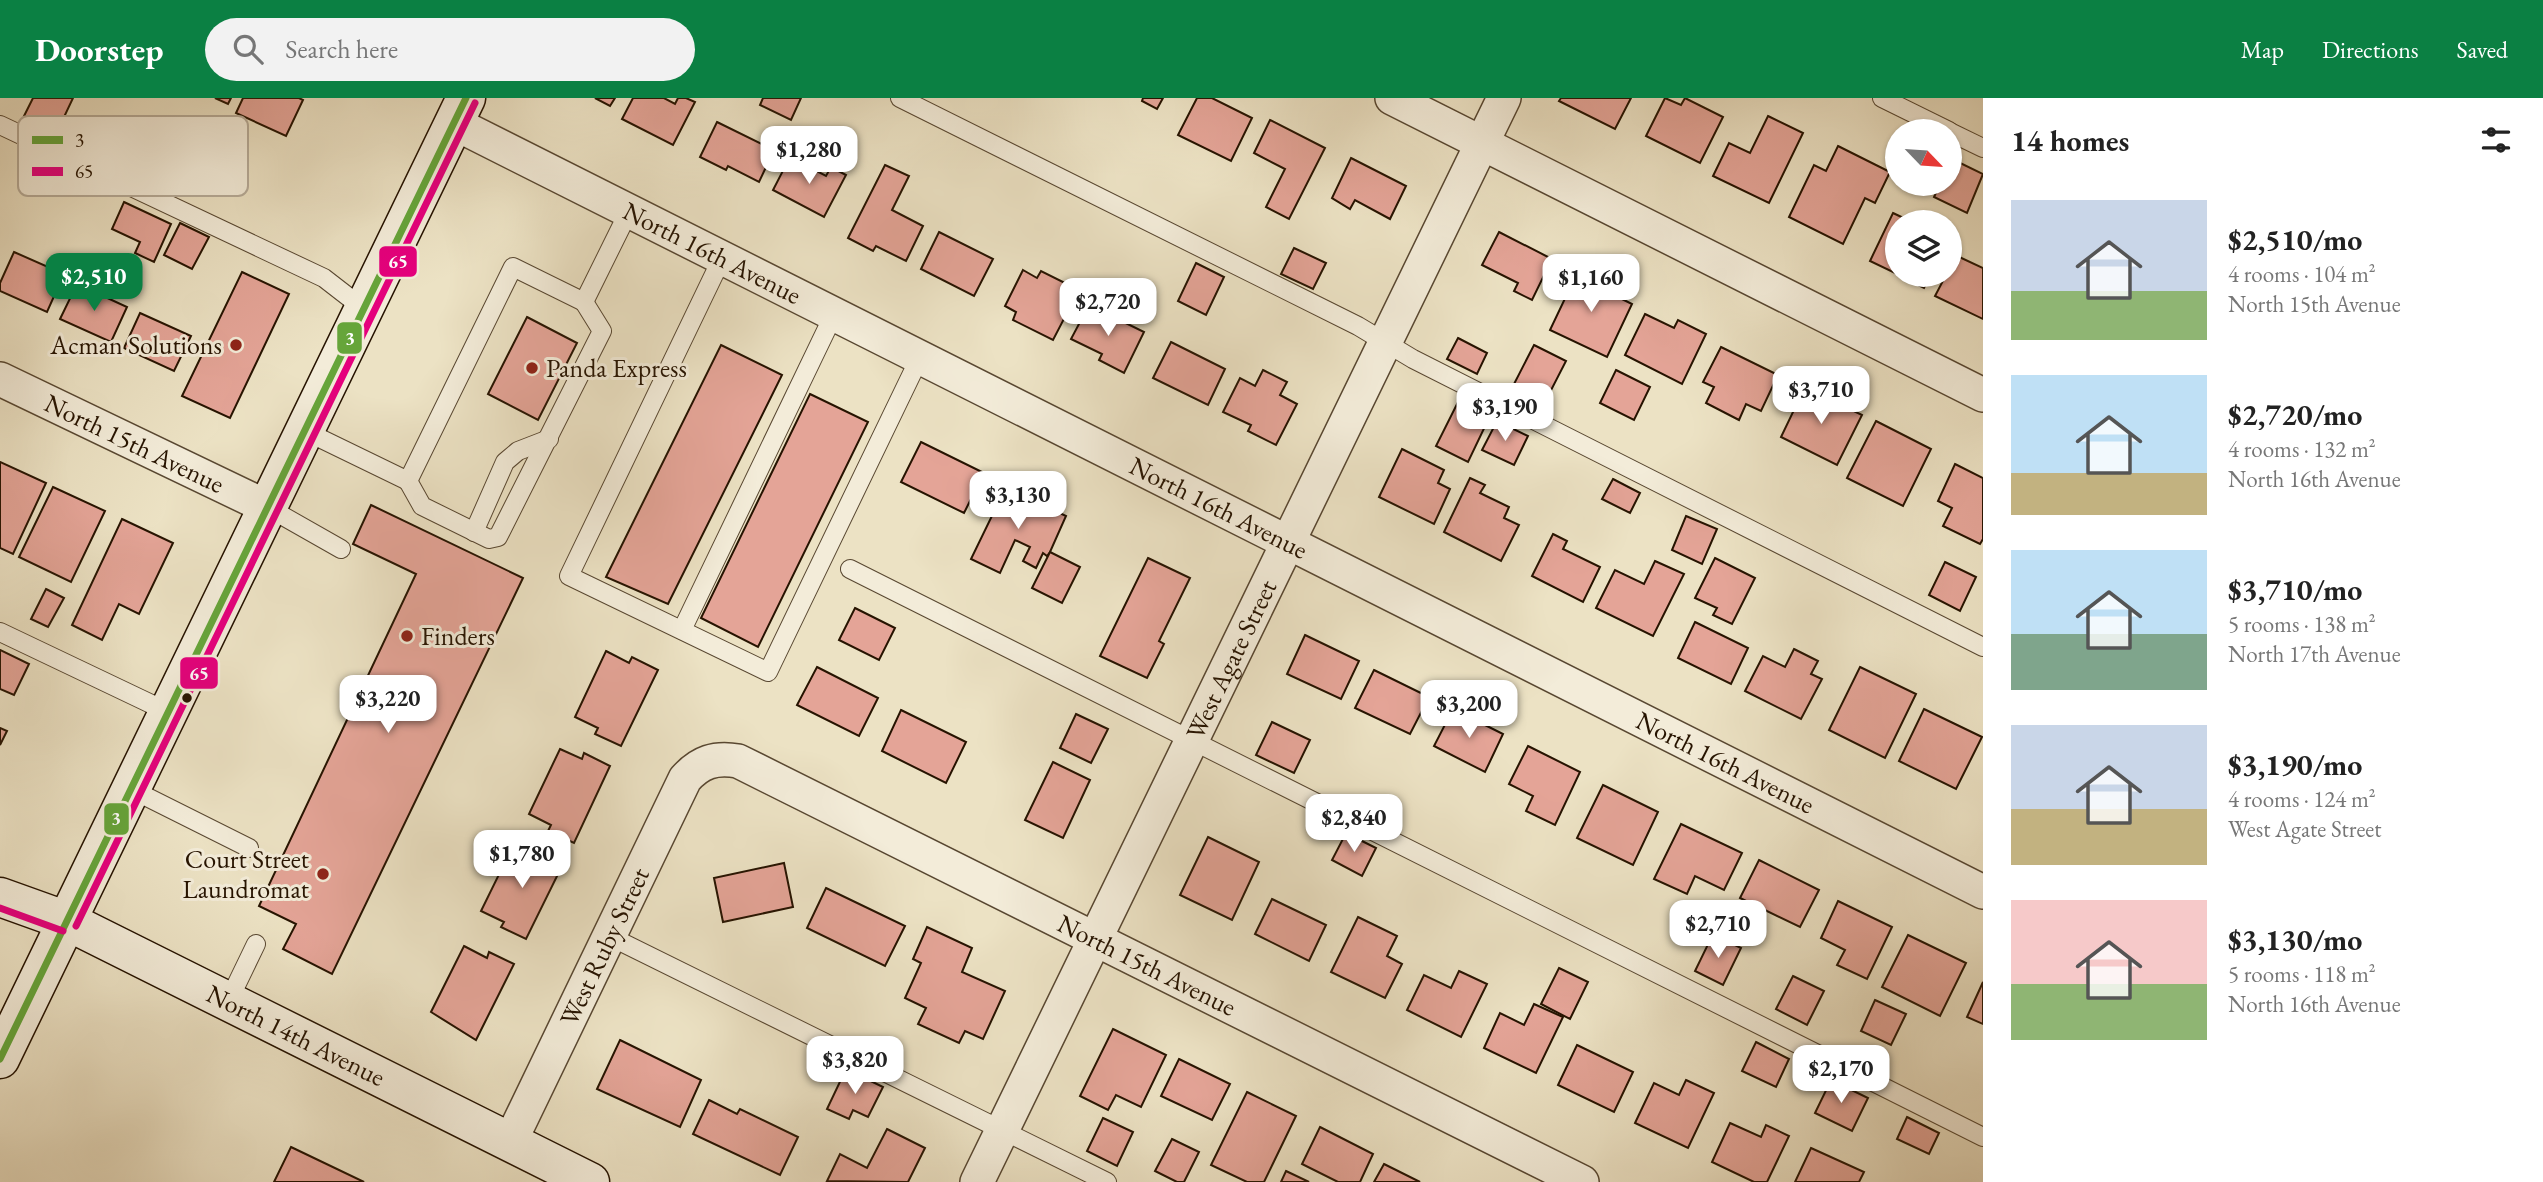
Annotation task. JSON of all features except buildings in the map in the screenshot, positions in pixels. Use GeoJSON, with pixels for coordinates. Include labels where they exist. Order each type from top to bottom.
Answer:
{"type":"FeatureCollection","features":[{"type":"Feature","properties":{"kind":"main road"},"geometry":{"type":"LineString","coordinates":[[0,1059],[460,111]]}},
{"type":"Feature","properties":{"kind":"main road","name":"North 14th Avenue"},"geometry":{"type":"LineString","coordinates":[[0,897],[67,921],[590,1182]]}},
{"type":"Feature","properties":{"kind":"street"},"geometry":{"type":"LineString","coordinates":[[1392,98],[1983,395]]}},
{"type":"Feature","properties":{"kind":"street","name":"West Agate Street"},"geometry":{"type":"LineString","coordinates":[[976,1182],[1504,98]]}},
{"type":"Feature","properties":{"kind":"street","name":"North 16th Avenue"},"geometry":{"type":"LineString","coordinates":[[460,111],[629,211],[1983,891]]}},
{"type":"Feature","properties":{"kind":"street","name":"North 15th Avenue"},"geometry":{"type":"LineString","coordinates":[[0,379],[267,507]]}},
{"type":"Feature","properties":{"kind":"street","name":"North 15th Avenue"},"geometry":{"type":"LineString","coordinates":[[708,761],[723,758],[738,761],[1582,1182]]}},
{"type":"Feature","properties":{"kind":"street","name":"West Ruby Street"},"geometry":{"type":"LineString","coordinates":[[510,1142],[685,779],[695,767],[708,761]]}},
{"type":"Feature","properties":{"kind":"lane"},"geometry":{"type":"LineString","coordinates":[[900,98],[1358,326],[1384,342],[1983,647]]}},
{"type":"Feature","properties":{"kind":"lane"},"geometry":{"type":"LineString","coordinates":[[1882,98],[1925,119]]}},
{"type":"Feature","properties":{"kind":"lane"},"geometry":{"type":"LineString","coordinates":[[0,125],[18,134]]}},
{"type":"Feature","properties":{"kind":"lane"},"geometry":{"type":"LineString","coordinates":[[1962,138],[1983,148]]}},
{"type":"Feature","properties":{"kind":"lane"},"geometry":{"type":"LineString","coordinates":[[150,196],[324,278],[363,309]]}},
{"type":"Feature","properties":{"kind":"lane"},"geometry":{"type":"LineString","coordinates":[[584,302],[629,211]]}},
{"type":"Feature","properties":{"kind":"lane"},"geometry":{"type":"LineString","coordinates":[[722,258],[569,576],[768,672],[920,357]]}},
{"type":"Feature","properties":{"kind":"lane"},"geometry":{"type":"LineString","coordinates":[[304,431],[408,481],[422,506],[489,539],[498,537],[602,331],[584,302],[513,267],[408,481]]}},
{"type":"Feature","properties":{"kind":"lane"},"geometry":{"type":"LineString","coordinates":[[682,630],[834,314]]}},
{"type":"Feature","properties":{"kind":"lane"},"geometry":{"type":"LineString","coordinates":[[474,531],[505,462],[518,452],[549,439]]}},
{"type":"Feature","properties":{"kind":"lane"},"geometry":{"type":"LineString","coordinates":[[267,507],[341,549]]}},
{"type":"Feature","properties":{"kind":"lane"},"geometry":{"type":"LineString","coordinates":[[850,569],[1983,1138]]}},
{"type":"Feature","properties":{"kind":"lane"},"geometry":{"type":"LineString","coordinates":[[0,632],[168,712]]}},
{"type":"Feature","properties":{"kind":"lane"},"geometry":{"type":"LineString","coordinates":[[131,789],[250,848]]}},
{"type":"Feature","properties":{"kind":"lane"},"geometry":{"type":"LineString","coordinates":[[609,936],[1107,1182]]}},
{"type":"Feature","properties":{"kind":"lane"},"geometry":{"type":"LineString","coordinates":[[228,1002],[256,944]]}},
{"type":"Feature","properties":{"kind":"transit line","name":"3"},"geometry":{"type":"LineString","coordinates":[[0,1059],[466,98]]}},
{"type":"Feature","properties":{"kind":"transit line","name":"65"},"geometry":{"type":"LineString","coordinates":[[76,926],[475,103]]}},
{"type":"Feature","properties":{"kind":"transit line","name":"65"},"geometry":{"type":"LineString","coordinates":[[0,908],[63,931]]}},
{"type":"Feature","properties":{"kind":"place","name":"Acman Solutions"},"geometry":{"type":"Point","coordinates":[236,345]}},
{"type":"Feature","properties":{"kind":"place","name":"Panda Express"},"geometry":{"type":"Point","coordinates":[532,368]}},
{"type":"Feature","properties":{"kind":"place","name":"Finders"},"geometry":{"type":"Point","coordinates":[407,636]}},
{"type":"Feature","properties":{"kind":"place","name":"Court Street Laundromat"},"geometry":{"type":"Point","coordinates":[323,874]}}]}
